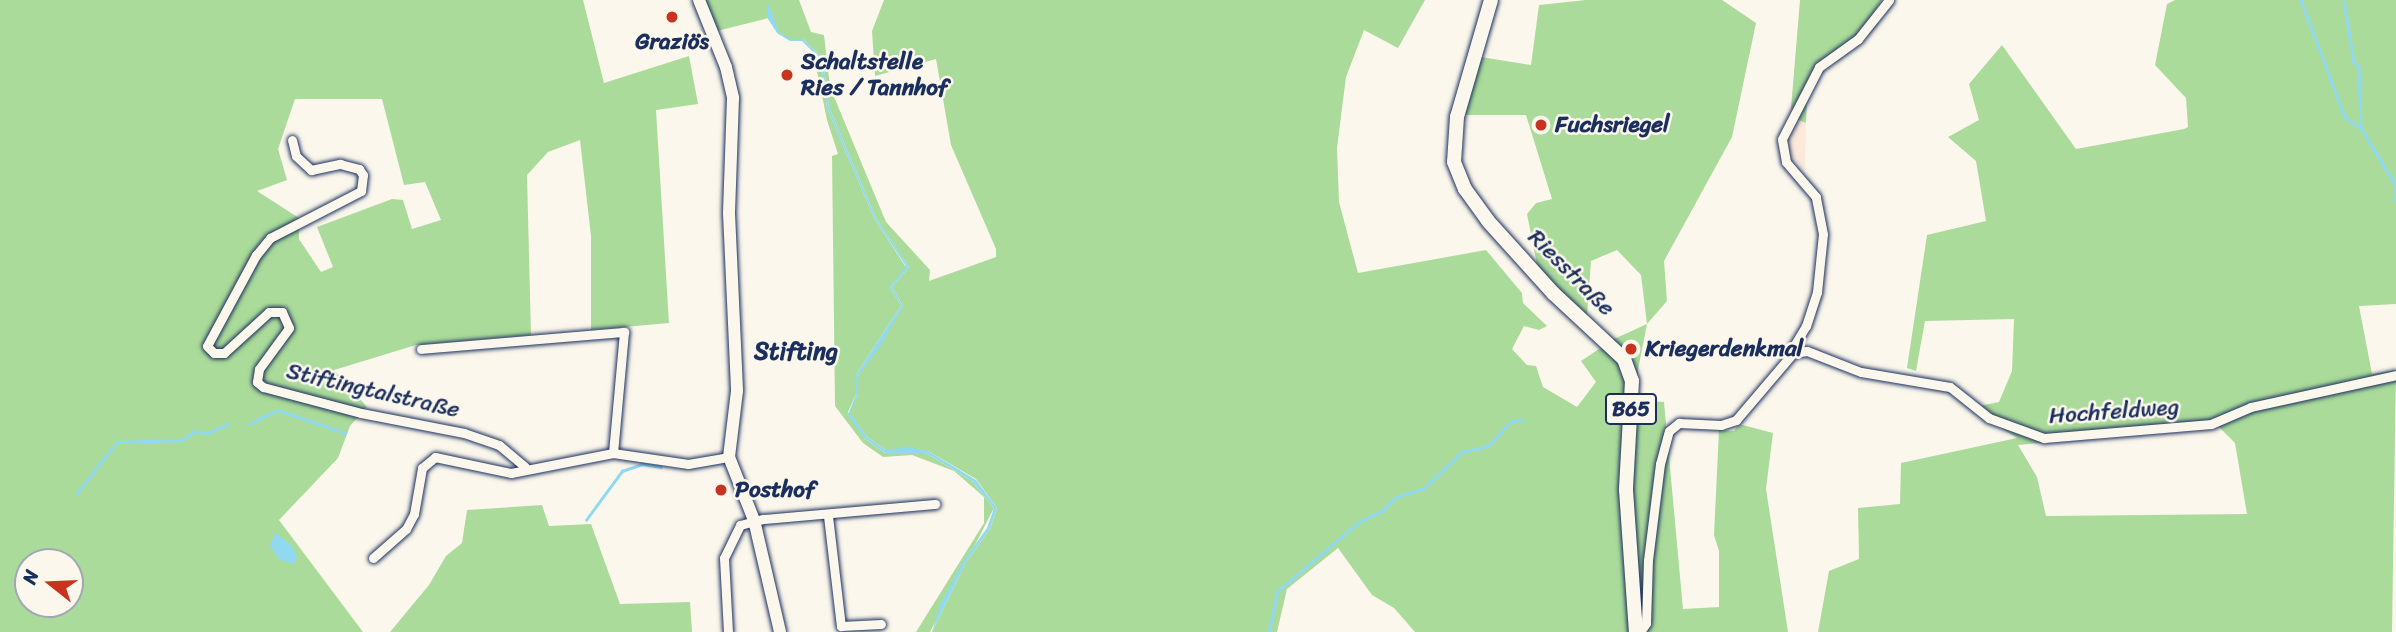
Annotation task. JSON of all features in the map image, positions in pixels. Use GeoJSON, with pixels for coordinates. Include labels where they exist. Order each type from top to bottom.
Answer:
{"type":"FeatureCollection","features":[{"type":"Feature","properties":{"kind":"main road","name":"Riesstraße"},"geometry":{"type":"LineString","coordinates":[[1491,0],[1457,117],[1454,162],[1465,189],[1488,221],[1553,293],[1624,359],[1632,381],[1626,490],[1638,632]]}},
{"type":"Feature","properties":{"kind":"street"},"geometry":{"type":"LineString","coordinates":[[699,0],[726,67],[733,98],[729,213],[737,391],[729,457],[754,520],[780,632]]}},
{"type":"Feature","properties":{"kind":"street"},"geometry":{"type":"LineString","coordinates":[[1813,354],[1805,336],[1821,272],[1822,215],[1816,197],[1786,162],[1782,139],[1819,67],[1858,39],[1889,0]]}},
{"type":"Feature","properties":{"kind":"street","name":"Stiftingtalstraße"},"geometry":{"type":"LineString","coordinates":[[292,140],[296,156],[311,170],[340,164],[359,169],[363,175],[361,191],[270,238],[251,264],[207,345],[214,353],[224,353],[269,312],[282,312],[289,328],[259,369],[257,382],[263,387],[361,413],[464,433],[499,445],[525,467]]}},
{"type":"Feature","properties":{"kind":"street"},"geometry":{"type":"LineString","coordinates":[[1638,632],[1646,623],[1648,560],[1660,464],[1669,431],[1679,423],[1721,425],[1736,420],[1788,356],[1806,326]]}},
{"type":"Feature","properties":{"kind":"street"},"geometry":{"type":"LineString","coordinates":[[421,349],[624,332],[613,453]]}},
{"type":"Feature","properties":{"kind":"street","name":"Hochfeldweg"},"geometry":{"type":"LineString","coordinates":[[1788,356],[1800,351],[1861,372],[1950,387],[1989,418],[2044,438],[2211,424],[2251,407],[2396,375]]}},
{"type":"Feature","properties":{"kind":"street"},"geometry":{"type":"LineString","coordinates":[[373,558],[406,529],[414,514],[422,468],[428,460],[435,457],[511,473],[525,467],[613,453],[680,464],[729,457]]}},
{"type":"Feature","properties":{"kind":"street"},"geometry":{"type":"LineString","coordinates":[[727,632],[724,558],[735,531],[754,520],[828,516],[935,504]]}},
{"type":"Feature","properties":{"kind":"street"},"geometry":{"type":"LineString","coordinates":[[828,516],[841,626],[881,624]]}},
{"type":"Feature","properties":{"kind":"shaded area"},"geometry":{"type":"Polygon","coordinates":[[[1791,108],[1796,119],[1806,123],[1805,171],[1782,146],[1791,108]]]}},
{"type":"Feature","properties":{"kind":"green space"},"geometry":{"type":"Polygon","coordinates":[[[0,0],[583,0],[604,83],[689,56],[698,104],[656,110],[669,323],[591,330],[591,236],[580,140],[548,152],[527,175],[531,335],[416,345],[334,370],[367,407],[350,426],[338,458],[279,520],[363,632],[0,632],[0,0]],[[295,99],[278,149],[287,180],[257,191],[299,218],[299,239],[321,272],[333,267],[317,227],[392,199],[403,200],[412,229],[441,220],[425,182],[404,185],[382,99],[295,99]]]}},
{"type":"Feature","properties":{"kind":"green space"},"geometry":{"type":"Polygon","coordinates":[[[704,0],[799,0],[811,32],[824,35],[830,87],[886,222],[930,270],[929,281],[996,257],[996,249],[951,145],[936,59],[875,76],[872,31],[884,0],[1425,0],[1398,48],[1364,30],[1346,77],[1337,148],[1339,202],[1358,273],[1486,250],[1522,293],[1523,303],[1547,326],[1539,330],[1524,326],[1512,349],[1527,365],[1536,366],[1543,387],[1577,407],[1596,382],[1581,361],[1614,339],[1647,324],[1638,370],[1638,400],[1664,402],[1683,609],[1719,607],[1719,551],[1714,535],[1719,430],[1734,431],[1739,424],[1773,433],[1766,489],[1788,632],[1415,632],[1394,608],[1372,595],[1338,548],[1287,589],[1277,632],[932,632],[966,562],[990,529],[997,508],[976,479],[928,451],[886,450],[867,437],[849,413],[858,394],[858,376],[903,306],[892,287],[909,267],[876,218],[829,107],[823,59],[803,39],[790,40],[778,32],[769,18],[717,31],[704,0]]]}},
{"type":"Feature","properties":{"kind":"green space"},"geometry":{"type":"Polygon","coordinates":[[[1586,0],[1722,0],[1756,23],[1732,137],[1664,261],[1667,301],[1647,324],[1641,275],[1617,250],[1591,261],[1587,316],[1538,270],[1527,214],[1536,203],[1552,199],[1526,115],[1465,115],[1481,57],[1531,65],[1539,5],[1586,0]]]}},
{"type":"Feature","properties":{"kind":"green space"},"geometry":{"type":"Polygon","coordinates":[[[1800,0],[1882,0],[1873,14],[1878,24],[1869,35],[1817,75],[1807,98],[1806,123],[1796,119],[1791,108],[1800,0]]]}},
{"type":"Feature","properties":{"kind":"green space"},"geometry":{"type":"Polygon","coordinates":[[[2175,0],[2396,0],[2396,304],[2359,306],[2372,374],[2396,370],[2392,632],[1818,632],[1829,571],[1859,559],[1858,508],[1900,504],[1901,463],[2017,438],[1969,408],[1999,402],[2012,371],[2014,319],[1925,321],[1916,371],[1907,368],[1927,235],[1986,221],[1976,161],[1948,137],[1979,120],[1969,84],[2002,45],[2076,149],[2184,129],[2188,127],[2186,98],[2155,65],[2167,4],[2175,0]],[[2219,427],[2018,445],[2037,477],[2046,516],[2247,514],[2235,443],[2219,427]]]}},
{"type":"Feature","properties":{"kind":"green space"},"geometry":{"type":"Polygon","coordinates":[[[814,57],[821,59],[827,108],[874,218],[906,267],[890,287],[901,306],[856,375],[856,394],[848,412],[865,439],[886,453],[926,453],[972,481],[994,508],[930,632],[916,632],[984,523],[984,497],[954,471],[912,455],[883,457],[863,443],[835,406],[832,156],[838,154],[827,120],[814,57]]]}},
{"type":"Feature","properties":{"kind":"green space"},"geometry":{"type":"Polygon","coordinates":[[[542,505],[549,526],[591,524],[620,604],[690,602],[692,632],[390,632],[429,585],[446,556],[462,543],[467,510],[542,505]]]}},
{"type":"Feature","properties":{"kind":"water"},"geometry":{"type":"Polygon","coordinates":[[[767,0],[779,32],[791,39],[803,39],[823,59],[829,107],[876,218],[909,267],[892,287],[903,306],[881,345],[858,376],[858,394],[850,413],[867,437],[886,450],[908,447],[928,451],[976,480],[997,508],[990,529],[966,562],[932,632],[940,605],[964,560],[987,528],[994,508],[972,481],[926,453],[886,453],[865,439],[848,415],[856,394],[856,375],[901,306],[890,287],[906,266],[874,218],[827,108],[821,60],[802,41],[790,41],[777,33],[768,19],[767,0]]]}},
{"type":"Feature","properties":{"kind":"water"},"geometry":{"type":"Polygon","coordinates":[[[275,533],[291,545],[297,556],[294,564],[280,560],[270,546],[275,533]]]}},
{"type":"Feature","properties":{"kind":"waterway"},"geometry":{"type":"LineString","coordinates":[[2301,0],[2345,117],[2361,128]]}},
{"type":"Feature","properties":{"kind":"waterway"},"geometry":{"type":"LineString","coordinates":[[2344,0],[2354,62],[2359,67],[2361,128],[2396,185]]}},
{"type":"Feature","properties":{"kind":"waterway"},"geometry":{"type":"LineString","coordinates":[[2396,189],[2396,202]]}},
{"type":"Feature","properties":{"kind":"waterway"},"geometry":{"type":"LineString","coordinates":[[249,424],[278,410],[345,433]]}},
{"type":"Feature","properties":{"kind":"waterway"},"geometry":{"type":"LineString","coordinates":[[1269,632],[1277,592],[1359,522],[1382,511],[1396,497],[1423,489],[1462,452],[1488,446],[1511,421],[1523,420]]}},
{"type":"Feature","properties":{"kind":"waterway"},"geometry":{"type":"LineString","coordinates":[[77,493],[117,442],[183,440],[194,431],[208,433],[228,424]]}},
{"type":"Feature","properties":{"kind":"waterway"},"geometry":{"type":"LineString","coordinates":[[586,520],[622,471],[642,464],[661,467]]}},
{"type":"Feature","properties":{"kind":"place","name":"Graziös"},"geometry":{"type":"Point","coordinates":[672,17]}},
{"type":"Feature","properties":{"kind":"place","name":"Schaltstelle Ries / Tannhof"},"geometry":{"type":"Point","coordinates":[787,75]}},
{"type":"Feature","properties":{"kind":"place","name":"Fuchsriegel"},"geometry":{"type":"Point","coordinates":[1541,125]}},
{"type":"Feature","properties":{"kind":"place","name":"Kriegerdenkmal"},"geometry":{"type":"Point","coordinates":[1631,349]}},
{"type":"Feature","properties":{"kind":"place","name":"Posthof"},"geometry":{"type":"Point","coordinates":[721,490]}},
{"type":"Feature","properties":{"kind":"district","name":"Stifting"},"geometry":{"type":"Point","coordinates":[796,352]}}]}
